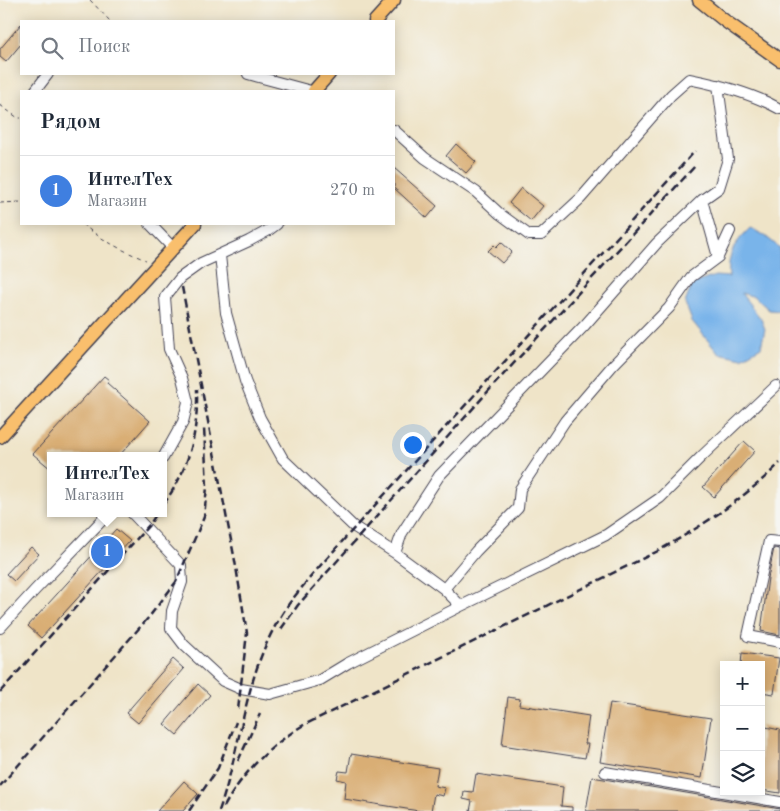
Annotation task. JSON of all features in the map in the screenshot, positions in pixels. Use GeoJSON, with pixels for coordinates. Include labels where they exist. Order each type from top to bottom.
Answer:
{"type":"FeatureCollection","features":[{"type":"Feature","properties":{"kind":"main road"},"geometry":{"type":"LineString","coordinates":[[376,20],[394,0]]}},
{"type":"Feature","properties":{"kind":"main road"},"geometry":{"type":"LineString","coordinates":[[699,0],[780,60]]}},
{"type":"Feature","properties":{"kind":"main road"},"geometry":{"type":"LineString","coordinates":[[313,90],[328,75]]}},
{"type":"Feature","properties":{"kind":"main road"},"geometry":{"type":"LineString","coordinates":[[0,436],[193,225]]}},
{"type":"Feature","properties":{"kind":"lane"},"geometry":{"type":"LineString","coordinates":[[36,90],[47,75]]}},
{"type":"Feature","properties":{"kind":"lane"},"geometry":{"type":"LineString","coordinates":[[252,75],[308,90]]}},
{"type":"Feature","properties":{"kind":"lane"},"geometry":{"type":"LineString","coordinates":[[395,131],[425,158],[476,192],[500,214],[529,235],[541,235],[581,198],[671,95],[689,79],[718,85],[770,103],[780,109]]}},
{"type":"Feature","properties":{"kind":"lane"},"geometry":{"type":"LineString","coordinates":[[395,553],[402,534],[438,476],[585,325],[658,243],[702,200],[719,188],[728,159],[718,85]]}},
{"type":"Feature","properties":{"kind":"lane"},"geometry":{"type":"LineString","coordinates":[[702,200],[718,257]]}},
{"type":"Feature","properties":{"kind":"lane"},"geometry":{"type":"LineString","coordinates":[[151,225],[173,248]]}},
{"type":"Feature","properties":{"kind":"lane"},"geometry":{"type":"LineString","coordinates":[[166,452],[183,422],[188,402],[182,378],[169,349],[165,297],[180,278],[201,263],[249,241],[275,225]]}},
{"type":"Feature","properties":{"kind":"lane"},"geometry":{"type":"LineString","coordinates":[[444,589],[476,551],[518,508],[520,489],[565,422],[613,365],[669,308],[691,277],[718,257],[730,231]]}},
{"type":"Feature","properties":{"kind":"lane"},"geometry":{"type":"LineString","coordinates":[[220,255],[226,313],[245,381],[260,418],[283,459],[353,526],[395,553],[444,589],[461,606]]}},
{"type":"Feature","properties":{"kind":"lane"},"geometry":{"type":"LineString","coordinates":[[136,517],[181,565],[182,582],[172,611],[171,628],[184,645],[223,681],[241,689],[270,694],[320,680],[348,663],[461,606],[606,536],[660,498],[776,386]]}},
{"type":"Feature","properties":{"kind":"lane"},"geometry":{"type":"LineString","coordinates":[[0,628],[105,517]]}},
{"type":"Feature","properties":{"kind":"lane"},"geometry":{"type":"LineString","coordinates":[[780,542],[769,541],[748,636],[780,642]]}},
{"type":"Feature","properties":{"kind":"lane"},"geometry":{"type":"LineString","coordinates":[[605,772],[780,802]]}},
{"type":"Feature","properties":{"kind":"path"},"geometry":{"type":"LineString","coordinates":[[90,0],[109,20]]}},
{"type":"Feature","properties":{"kind":"path"},"geometry":{"type":"LineString","coordinates":[[0,104],[20,118]]}},
{"type":"Feature","properties":{"kind":"path"},"geometry":{"type":"LineString","coordinates":[[0,202],[20,202]]}},
{"type":"Feature","properties":{"kind":"path"},"geometry":{"type":"LineString","coordinates":[[83,225],[98,237],[129,254],[157,264]]}},
{"type":"Feature","properties":{"kind":"water"},"geometry":{"type":"Polygon","coordinates":[[[750,228],[764,235],[780,248],[780,311],[769,310],[755,297],[741,293],[761,319],[765,329],[761,347],[742,358],[718,353],[692,321],[685,303],[692,284],[715,276],[729,277],[729,262],[733,250],[750,228]]]}},
{"type":"Feature","properties":{"kind":"building"},"geometry":{"type":"Polygon","coordinates":[[[20,25],[20,45],[6,62],[0,57],[0,49],[20,25]]]}},
{"type":"Feature","properties":{"kind":"building"},"geometry":{"type":"Polygon","coordinates":[[[456,144],[476,162],[466,173],[446,156],[456,144]]]}},
{"type":"Feature","properties":{"kind":"building"},"geometry":{"type":"Polygon","coordinates":[[[395,169],[437,206],[427,218],[395,189],[395,169]]]}},
{"type":"Feature","properties":{"kind":"building"},"geometry":{"type":"Polygon","coordinates":[[[521,188],[543,206],[531,221],[509,203],[521,188]]]}},
{"type":"Feature","properties":{"kind":"building"},"geometry":{"type":"Polygon","coordinates":[[[501,242],[512,252],[502,263],[488,251],[494,245],[496,247],[501,242]]]}},
{"type":"Feature","properties":{"kind":"building"},"geometry":{"type":"Polygon","coordinates":[[[104,376],[109,380],[107,383],[150,421],[123,452],[47,452],[47,466],[33,454],[104,376]]]}},
{"type":"Feature","properties":{"kind":"building"},"geometry":{"type":"Polygon","coordinates":[[[744,441],[755,451],[714,497],[703,487],[744,441]]]}},
{"type":"Feature","properties":{"kind":"building"},"geometry":{"type":"Polygon","coordinates":[[[116,529],[130,541],[41,638],[28,626],[116,529]]]}},
{"type":"Feature","properties":{"kind":"building"},"geometry":{"type":"Polygon","coordinates":[[[31,547],[39,554],[14,581],[6,574],[31,547]]]}},
{"type":"Feature","properties":{"kind":"building"},"geometry":{"type":"Polygon","coordinates":[[[774,548],[780,549],[780,635],[761,631],[774,548]]]}},
{"type":"Feature","properties":{"kind":"building"},"geometry":{"type":"Polygon","coordinates":[[[742,653],[779,658],[774,694],[765,693],[765,661],[741,661],[742,653]]]}},
{"type":"Feature","properties":{"kind":"building"},"geometry":{"type":"Polygon","coordinates":[[[173,659],[184,669],[138,723],[126,713],[173,659]]]}},
{"type":"Feature","properties":{"kind":"building"},"geometry":{"type":"Polygon","coordinates":[[[198,684],[210,695],[177,735],[164,724],[198,684]]]}},
{"type":"Feature","properties":{"kind":"building"},"geometry":{"type":"Polygon","coordinates":[[[508,697],[520,699],[519,705],[589,716],[585,744],[588,744],[585,758],[502,745],[508,697]]]}},
{"type":"Feature","properties":{"kind":"building"},"geometry":{"type":"Polygon","coordinates":[[[610,703],[711,718],[702,778],[600,762],[610,703]]]}},
{"type":"Feature","properties":{"kind":"building"},"geometry":{"type":"Polygon","coordinates":[[[765,727],[780,730],[780,793],[765,791],[765,727]]]}},
{"type":"Feature","properties":{"kind":"building"},"geometry":{"type":"Polygon","coordinates":[[[351,754],[438,768],[435,786],[445,788],[443,796],[434,794],[431,811],[419,811],[344,799],[346,781],[337,779],[339,771],[348,772],[351,754]]]}},
{"type":"Feature","properties":{"kind":"building"},"geometry":{"type":"Polygon","coordinates":[[[476,774],[563,787],[561,806],[572,807],[572,811],[470,811],[472,801],[463,799],[464,791],[473,792],[476,774]]]}},
{"type":"Feature","properties":{"kind":"building"},"geometry":{"type":"Polygon","coordinates":[[[592,777],[780,809],[780,811],[586,811],[592,777]]]}},
{"type":"Feature","properties":{"kind":"building"},"geometry":{"type":"Polygon","coordinates":[[[184,781],[198,794],[183,811],[157,811],[184,781]]]}},
{"type":"Feature","properties":{"kind":"railway"},"geometry":{"type":"LineString","coordinates":[[219,811],[250,690],[267,643],[287,606],[320,566],[695,151]]}},
{"type":"Feature","properties":{"kind":"railway"},"geometry":{"type":"LineString","coordinates":[[281,629],[298,605],[492,387],[696,165]]}},
{"type":"Feature","properties":{"kind":"railway"},"geometry":{"type":"LineString","coordinates":[[182,287],[247,633],[238,710]]}},
{"type":"Feature","properties":{"kind":"railway"},"geometry":{"type":"LineString","coordinates":[[167,499],[180,477],[190,450],[196,421],[197,389]]}},
{"type":"Feature","properties":{"kind":"railway"},"geometry":{"type":"LineString","coordinates":[[0,786],[149,617],[176,582],[204,517],[207,487],[204,428]]}},
{"type":"Feature","properties":{"kind":"railway"},"geometry":{"type":"LineString","coordinates":[[224,807],[239,783],[258,761],[279,742],[302,726],[658,551],[722,511],[780,463]]}},
{"type":"Feature","properties":{"kind":"railway"},"geometry":{"type":"LineString","coordinates":[[0,692],[154,517]]}},
{"type":"Feature","properties":{"kind":"railway"},"geometry":{"type":"LineString","coordinates":[[238,761],[260,714]]}},
{"type":"Feature","properties":{"kind":"railway"},"geometry":{"type":"LineString","coordinates":[[189,811],[218,768],[236,722]]}},
{"type":"Feature","properties":{"kind":"place","name":"ИнтелТех"},"geometry":{"type":"Point","coordinates":[107,552]}}]}
